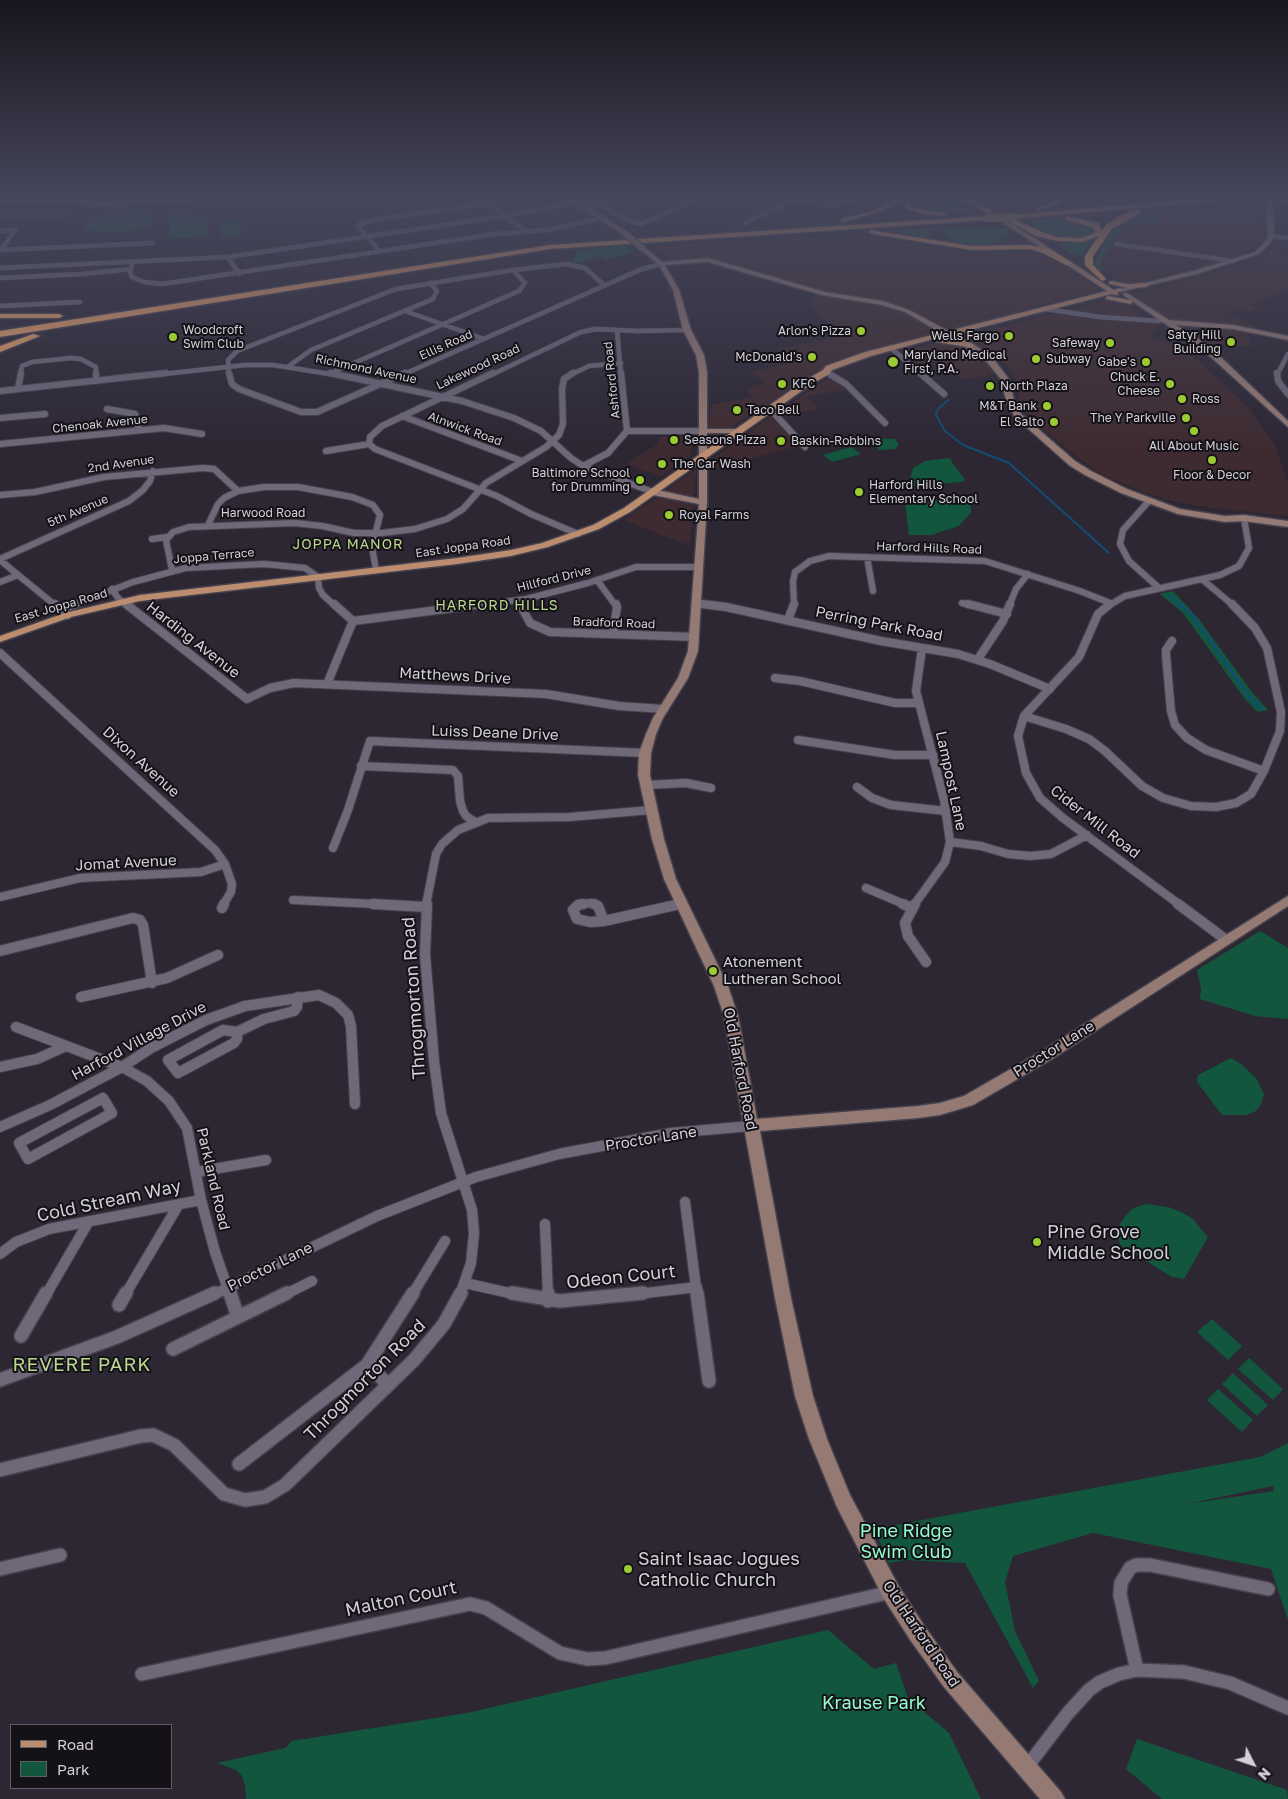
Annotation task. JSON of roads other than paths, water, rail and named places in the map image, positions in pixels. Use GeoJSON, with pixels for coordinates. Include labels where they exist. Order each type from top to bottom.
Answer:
{"type":"FeatureCollection","features":[{"type":"Feature","properties":{"kind":"highway"},"geometry":{"type":"LineString","coordinates":[[0,316],[70,316],[311,280]]}},
{"type":"Feature","properties":{"kind":"highway"},"geometry":{"type":"LineString","coordinates":[[0,334],[338,280]]}},
{"type":"Feature","properties":{"kind":"highway"},"geometry":{"type":"LineString","coordinates":[[0,328],[271,286]]}},
{"type":"Feature","properties":{"kind":"highway"},"geometry":{"type":"LineString","coordinates":[[0,349],[35,336],[74,326],[259,293]]}},
{"type":"Feature","properties":{"kind":"main road"},"geometry":{"type":"LineString","coordinates":[[1102,281],[1128,286],[1146,285]]}},
{"type":"Feature","properties":{"kind":"main road"},"geometry":{"type":"LineString","coordinates":[[1102,281],[1119,293]]}},
{"type":"Feature","properties":{"kind":"main road"},"geometry":{"type":"LineString","coordinates":[[1092,296],[1102,290],[1102,281]]}},
{"type":"Feature","properties":{"kind":"main road","name":"East Joppa Road"},"geometry":{"type":"LineString","coordinates":[[0,638],[69,611],[189,591],[511,553],[545,545],[578,534],[619,515],[826,372],[893,350],[1092,296],[1119,293]]}},
{"type":"Feature","properties":{"kind":"main road","name":"East Joppa Road"},"geometry":{"type":"LineString","coordinates":[[893,350],[940,340],[951,335],[968,333],[1119,293]]}},
{"type":"Feature","properties":{"kind":"main road"},"geometry":{"type":"LineString","coordinates":[[1105,298],[1130,302]]}},
{"type":"Feature","properties":{"kind":"main road"},"geometry":{"type":"LineString","coordinates":[[968,333],[964,337],[969,345]]}},
{"type":"Feature","properties":{"kind":"main road"},"geometry":{"type":"LineString","coordinates":[[940,340],[969,345]]}},
{"type":"Feature","properties":{"kind":"street"},"geometry":{"type":"LineString","coordinates":[[142,280],[155,284],[189,280]]}},
{"type":"Feature","properties":{"kind":"street"},"geometry":{"type":"LineString","coordinates":[[228,367],[228,360],[237,351],[384,293],[449,280]]}},
{"type":"Feature","properties":{"kind":"street"},"geometry":{"type":"LineString","coordinates":[[331,373],[522,288],[525,284],[523,280]]}},
{"type":"Feature","properties":{"kind":"street"},"geometry":{"type":"LineString","coordinates":[[598,280],[604,285]]}},
{"type":"Feature","properties":{"kind":"street","name":"Ellis Road"},"geometry":{"type":"LineString","coordinates":[[228,367],[230,382],[239,389],[301,412],[311,413],[323,410],[381,385],[616,280]]}},
{"type":"Feature","properties":{"kind":"street","name":"Old Harford Road"},"geometry":{"type":"LineString","coordinates":[[670,280],[676,290],[687,330],[703,366],[703,502],[698,604],[695,637],[688,669],[654,726],[645,753],[646,785],[664,862],[718,980],[728,1007],[796,1364],[818,1439],[844,1501],[891,1592],[918,1634],[951,1680],[1054,1799]]}},
{"type":"Feature","properties":{"kind":"street"},"geometry":{"type":"LineString","coordinates":[[779,280],[824,294],[877,302],[896,307],[969,345],[986,356],[1001,371],[1011,403],[1018,415],[1030,427],[1072,463],[1118,489],[1178,511],[1225,519],[1244,518],[1288,524]]}},
{"type":"Feature","properties":{"kind":"street","name":"East Joppa Road"},"geometry":{"type":"LineString","coordinates":[[1119,293],[1167,280]]}},
{"type":"Feature","properties":{"kind":"street","name":"East Joppa Road"},"geometry":{"type":"LineString","coordinates":[[1119,293],[1176,280]]}},
{"type":"Feature","properties":{"kind":"street"},"geometry":{"type":"LineString","coordinates":[[289,366],[311,350],[430,301],[436,296],[437,291],[430,283]]}},
{"type":"Feature","properties":{"kind":"street"},"geometry":{"type":"LineString","coordinates":[[1119,293],[1130,302],[1198,341],[1288,425]]}},
{"type":"Feature","properties":{"kind":"street"},"geometry":{"type":"LineString","coordinates":[[1119,293],[1163,321]]}},
{"type":"Feature","properties":{"kind":"street"},"geometry":{"type":"LineString","coordinates":[[0,306],[80,302]]}},
{"type":"Feature","properties":{"kind":"street"},"geometry":{"type":"LineString","coordinates":[[1046,309],[1100,317],[1233,327],[1288,338]]}},
{"type":"Feature","properties":{"kind":"street"},"geometry":{"type":"LineString","coordinates":[[405,311],[484,339]]}},
{"type":"Feature","properties":{"kind":"street","name":"Lakewood Road"},"geometry":{"type":"LineString","coordinates":[[369,444],[370,437],[374,431],[402,416],[580,332],[596,329],[687,330]]}},
{"type":"Feature","properties":{"kind":"street","name":"Ashford Road"},"geometry":{"type":"LineString","coordinates":[[583,466],[608,453],[627,431],[617,330]]}},
{"type":"Feature","properties":{"kind":"street"},"geometry":{"type":"LineString","coordinates":[[893,350],[944,394]]}},
{"type":"Feature","properties":{"kind":"street"},"geometry":{"type":"LineString","coordinates":[[1288,354],[1285,363],[1276,376],[1288,394]]}},
{"type":"Feature","properties":{"kind":"street"},"geometry":{"type":"LineString","coordinates":[[18,389],[22,366],[32,362],[71,358],[81,359],[96,366],[96,381]]}},
{"type":"Feature","properties":{"kind":"street"},"geometry":{"type":"LineString","coordinates":[[541,431],[562,428],[562,389],[566,377],[589,366],[620,363]]}},
{"type":"Feature","properties":{"kind":"street","name":"Richmond Avenue"},"geometry":{"type":"LineString","coordinates":[[0,392],[228,367],[256,365],[289,366],[331,373],[483,407],[524,422],[541,431],[571,458],[583,466],[653,492],[703,502]]}},
{"type":"Feature","properties":{"kind":"street"},"geometry":{"type":"LineString","coordinates":[[826,372],[846,384],[885,423]]}},
{"type":"Feature","properties":{"kind":"street"},"geometry":{"type":"LineString","coordinates":[[108,409],[135,414],[139,420],[138,429]]}},
{"type":"Feature","properties":{"kind":"street"},"geometry":{"type":"LineString","coordinates":[[770,409],[806,446]]}},
{"type":"Feature","properties":{"kind":"street"},"geometry":{"type":"LineString","coordinates":[[0,418],[45,414]]}},
{"type":"Feature","properties":{"kind":"street","name":"Alnwick Road"},"geometry":{"type":"LineString","coordinates":[[402,416],[522,460]]}},
{"type":"Feature","properties":{"kind":"street","name":"Chenoak Avenue"},"geometry":{"type":"LineString","coordinates":[[0,444],[138,429],[164,428],[202,434]]}},
{"type":"Feature","properties":{"kind":"street","name":"Harwood Road"},"geometry":{"type":"LineString","coordinates":[[152,539],[168,537],[183,528],[208,525],[295,523],[322,526],[354,533],[374,533],[415,529],[441,522],[463,509],[478,489],[553,442],[562,428]]}},
{"type":"Feature","properties":{"kind":"street"},"geometry":{"type":"LineString","coordinates":[[627,431],[739,431]]}},
{"type":"Feature","properties":{"kind":"street"},"geometry":{"type":"LineString","coordinates":[[326,451],[369,444],[386,454],[478,489],[578,534]]}},
{"type":"Feature","properties":{"kind":"street","name":"2nd Avenue"},"geometry":{"type":"LineString","coordinates":[[0,495],[36,492],[104,477],[184,468],[214,469],[238,491]]}},
{"type":"Feature","properties":{"kind":"street","name":"5th Avenue"},"geometry":{"type":"LineString","coordinates":[[0,559],[129,501],[150,482],[153,471]]}},
{"type":"Feature","properties":{"kind":"street"},"geometry":{"type":"LineString","coordinates":[[208,525],[220,501],[238,491],[264,487],[298,487],[352,497],[377,508],[380,520],[374,533],[372,547],[376,570]]}},
{"type":"Feature","properties":{"kind":"street"},"geometry":{"type":"LineString","coordinates":[[1149,501],[1123,530],[1120,544],[1129,561],[1159,588]]}},
{"type":"Feature","properties":{"kind":"street","name":"Cider Mill Road"},"geometry":{"type":"LineString","coordinates":[[1225,939],[1050,808],[1032,786],[1020,749],[1018,736],[1024,716],[1034,703],[1050,689],[1079,657],[1098,614],[1110,603],[1125,596],[1203,580],[1230,571],[1244,560],[1249,548],[1244,518]]}},
{"type":"Feature","properties":{"kind":"street"},"geometry":{"type":"LineString","coordinates":[[168,537],[166,544],[172,570]]}},
{"type":"Feature","properties":{"kind":"street","name":"Harford Hills Road"},"geometry":{"type":"LineString","coordinates":[[788,620],[794,607],[793,576],[799,568],[810,561],[829,556],[964,558],[996,564],[1110,603]]}},
{"type":"Feature","properties":{"kind":"street"},"geometry":{"type":"LineString","coordinates":[[867,557],[873,591]]}},
{"type":"Feature","properties":{"kind":"street"},"geometry":{"type":"LineString","coordinates":[[0,559],[18,575],[69,611]]}},
{"type":"Feature","properties":{"kind":"street","name":"Joppa Terrace"},"geometry":{"type":"LineString","coordinates":[[69,611],[112,589],[172,570],[196,566],[273,564],[305,568],[318,577]]}},
{"type":"Feature","properties":{"kind":"street","name":"Hillford Drive"},"geometry":{"type":"LineString","coordinates":[[352,621],[518,600],[597,580],[636,567],[700,566]]}},
{"type":"Feature","properties":{"kind":"street"},"geometry":{"type":"LineString","coordinates":[[978,659],[1007,614],[1016,589],[1028,574]]}},
{"type":"Feature","properties":{"kind":"street"},"geometry":{"type":"LineString","coordinates":[[0,582],[18,575]]}},
{"type":"Feature","properties":{"kind":"street"},"geometry":{"type":"LineString","coordinates":[[318,577],[319,588],[324,595],[352,621],[327,684]]}},
{"type":"Feature","properties":{"kind":"street"},"geometry":{"type":"LineString","coordinates":[[597,580],[610,594],[617,607],[614,634]]}},
{"type":"Feature","properties":{"kind":"street"},"geometry":{"type":"LineString","coordinates":[[1024,716],[1066,729],[1089,739],[1105,751],[1142,786],[1178,803],[1204,807],[1236,803],[1251,794],[1278,740],[1281,721],[1270,659],[1261,638],[1247,619],[1203,580]]}},
{"type":"Feature","properties":{"kind":"street"},"geometry":{"type":"LineString","coordinates":[[112,589],[123,602]]}},
{"type":"Feature","properties":{"kind":"street","name":"Bradford Road"},"geometry":{"type":"LineString","coordinates":[[518,600],[527,620],[541,630],[557,633],[695,637]]}},
{"type":"Feature","properties":{"kind":"street","name":"Harding Avenue"},"geometry":{"type":"LineString","coordinates":[[123,602],[247,699]]}},
{"type":"Feature","properties":{"kind":"street","name":"Perring Park Road"},"geometry":{"type":"LineString","coordinates":[[698,604],[726,606],[880,641],[978,659],[1050,689]]}},
{"type":"Feature","properties":{"kind":"street"},"geometry":{"type":"LineString","coordinates":[[962,604],[1007,614]]}},
{"type":"Feature","properties":{"kind":"street"},"geometry":{"type":"LineString","coordinates":[[1172,641],[1166,650],[1166,655],[1171,711],[1175,725],[1187,738],[1206,750],[1264,771]]}},
{"type":"Feature","properties":{"kind":"street","name":"Lampost Lane"},"geometry":{"type":"LineString","coordinates":[[922,648],[916,684],[946,811],[950,842],[945,862],[907,916],[906,930],[912,944],[926,962]]}},
{"type":"Feature","properties":{"kind":"street","name":"Dixon Avenue"},"geometry":{"type":"LineString","coordinates":[[0,653],[216,850],[230,876],[231,892],[222,908]]}},
{"type":"Feature","properties":{"kind":"street"},"geometry":{"type":"LineString","coordinates":[[775,678],[800,681],[895,703],[919,703]]}},
{"type":"Feature","properties":{"kind":"street","name":"Matthews Drive"},"geometry":{"type":"LineString","coordinates":[[247,699],[258,692],[284,684],[327,684],[546,694],[619,706],[664,708]]}},
{"type":"Feature","properties":{"kind":"street"},"geometry":{"type":"LineString","coordinates":[[798,740],[895,755],[933,756]]}},
{"type":"Feature","properties":{"kind":"street","name":"Luiss Deane Drive"},"geometry":{"type":"LineString","coordinates":[[362,766],[370,741],[645,753]]}},
{"type":"Feature","properties":{"kind":"street"},"geometry":{"type":"LineString","coordinates":[[334,848],[362,766],[453,770],[458,776],[460,801],[463,811],[466,816],[475,822]]}},
{"type":"Feature","properties":{"kind":"street"},"geometry":{"type":"LineString","coordinates":[[646,785],[686,783],[711,788]]}},
{"type":"Feature","properties":{"kind":"street"},"geometry":{"type":"LineString","coordinates":[[857,787],[872,798],[891,805],[946,811]]}},
{"type":"Feature","properties":{"kind":"street","name":"Throgmorton Road"},"geometry":{"type":"LineString","coordinates":[[0,1470],[141,1436],[153,1435],[174,1445],[224,1494],[245,1500],[258,1499],[276,1492],[285,1485],[414,1360],[444,1324],[455,1306],[465,1283],[471,1262],[474,1233],[472,1210],[441,1113],[435,1070],[425,955],[426,906],[436,854],[440,847],[458,830],[475,822],[494,817],[570,817],[651,810]]}},
{"type":"Feature","properties":{"kind":"street"},"geometry":{"type":"LineString","coordinates":[[950,842],[981,846],[1008,854],[1030,856],[1051,854],[1087,835]]}},
{"type":"Feature","properties":{"kind":"street","name":"Jomat Avenue"},"geometry":{"type":"LineString","coordinates":[[0,897],[80,878],[201,872],[225,864]]}},
{"type":"Feature","properties":{"kind":"street"},"geometry":{"type":"LineString","coordinates":[[866,888],[912,908]]}},
{"type":"Feature","properties":{"kind":"street"},"geometry":{"type":"LineString","coordinates":[[293,900],[426,906]]}},
{"type":"Feature","properties":{"kind":"street","name":"Proctor Lane"},"geometry":{"type":"LineString","coordinates":[[0,1380],[117,1337],[227,1288],[377,1216],[463,1182],[506,1168],[559,1154],[671,1133],[918,1112],[956,1105],[1047,1055],[1288,900]]}},
{"type":"Feature","properties":{"kind":"street"},"geometry":{"type":"LineString","coordinates":[[604,921],[682,904]]}},
{"type":"Feature","properties":{"kind":"street"},"geometry":{"type":"LineString","coordinates":[[0,951],[133,918],[140,920],[143,925],[152,983]]}},
{"type":"Feature","properties":{"kind":"street"},"geometry":{"type":"LineString","coordinates":[[81,997],[152,983],[218,955]]}},
{"type":"Feature","properties":{"kind":"street","name":"Harford Village Drive"},"geometry":{"type":"LineString","coordinates":[[0,1127],[50,1105],[122,1067],[151,1048],[224,1013],[245,1006],[298,996],[319,995],[328,998],[348,1015],[351,1026],[355,1104]]}},
{"type":"Feature","properties":{"kind":"street"},"geometry":{"type":"LineString","coordinates":[[237,1032],[237,1039],[234,1043],[178,1074],[168,1060],[223,1030],[237,1032],[264,1019],[294,1011],[298,1007],[298,996]]}},
{"type":"Feature","properties":{"kind":"street","name":"Parkland Road"},"geometry":{"type":"LineString","coordinates":[[16,1028],[122,1067],[147,1080],[158,1089],[179,1114],[191,1142],[201,1200],[215,1252],[238,1317]]}},
{"type":"Feature","properties":{"kind":"street"},"geometry":{"type":"LineString","coordinates":[[0,1067],[37,1059],[66,1046]]}},
{"type":"Feature","properties":{"kind":"street"},"geometry":{"type":"LineString","coordinates":[[103,1098],[112,1113],[28,1159],[19,1143],[60,1121],[103,1098]]}},
{"type":"Feature","properties":{"kind":"street"},"geometry":{"type":"LineString","coordinates":[[50,1105],[60,1121]]}},
{"type":"Feature","properties":{"kind":"street"},"geometry":{"type":"LineString","coordinates":[[196,1172],[266,1160]]}},
{"type":"Feature","properties":{"kind":"street","name":"Cold Stream Way"},"geometry":{"type":"LineString","coordinates":[[0,1254],[28,1236],[49,1229],[201,1200]]}},
{"type":"Feature","properties":{"kind":"street","name":"Odeon Court"},"geometry":{"type":"LineString","coordinates":[[685,1202],[708,1381]]}},
{"type":"Feature","properties":{"kind":"street"},"geometry":{"type":"LineString","coordinates":[[119,1305],[179,1204]]}},
{"type":"Feature","properties":{"kind":"street"},"geometry":{"type":"LineString","coordinates":[[21,1336],[89,1221]]}},
{"type":"Feature","properties":{"kind":"street","name":"Odeon Court"},"geometry":{"type":"LineString","coordinates":[[544,1224],[548,1301]]}},
{"type":"Feature","properties":{"kind":"street"},"geometry":{"type":"LineString","coordinates":[[239,1464],[367,1366],[392,1330],[445,1241]]}},
{"type":"Feature","properties":{"kind":"street"},"geometry":{"type":"LineString","coordinates":[[173,1349],[312,1281]]}},
{"type":"Feature","properties":{"kind":"street","name":"Odeon Court"},"geometry":{"type":"LineString","coordinates":[[465,1283],[548,1301],[657,1292],[696,1286]]}},
{"type":"Feature","properties":{"kind":"street"},"geometry":{"type":"LineString","coordinates":[[367,1366],[388,1384]]}},
{"type":"Feature","properties":{"kind":"street"},"geometry":{"type":"LineString","coordinates":[[0,1569],[60,1555]]}},
{"type":"Feature","properties":{"kind":"street"},"geometry":{"type":"LineString","coordinates":[[1137,1670],[1120,1595],[1122,1583],[1130,1568],[1136,1565],[1150,1565],[1268,1589]]}},
{"type":"Feature","properties":{"kind":"street","name":"Malton Court"},"geometry":{"type":"LineString","coordinates":[[142,1674],[470,1604],[486,1608],[560,1653],[587,1659],[605,1658],[891,1592]]}},
{"type":"Feature","properties":{"kind":"street"},"geometry":{"type":"LineString","coordinates":[[1026,1768],[1068,1713],[1089,1690],[1100,1682],[1119,1674],[1137,1670],[1184,1672],[1230,1683],[1288,1708]]}},
{"type":"Feature","properties":{"kind":"waterway"},"geometry":{"type":"LineString","coordinates":[[948,400],[937,410],[936,415],[945,431],[963,445],[1009,463],[1109,553]]}},
{"type":"Feature","properties":{"kind":"waterway"},"geometry":{"type":"LineString","coordinates":[[1169,595],[1181,606]]}},
{"type":"Feature","properties":{"kind":"waterway"},"geometry":{"type":"LineString","coordinates":[[1180,604],[1192,615],[1248,695],[1262,709]]}},
{"type":"Feature","properties":{"kind":"place","name":"Arlon's Pizza"},"geometry":{"type":"Point","coordinates":[861,331]}},
{"type":"Feature","properties":{"kind":"place","name":"Wells Fargo"},"geometry":{"type":"Point","coordinates":[1009,336]}},
{"type":"Feature","properties":{"kind":"place","name":"Woodcroft Swim Club"},"geometry":{"type":"Point","coordinates":[173,337]}},
{"type":"Feature","properties":{"kind":"place","name":"Satyr Hill Building"},"geometry":{"type":"Point","coordinates":[1231,342]}},
{"type":"Feature","properties":{"kind":"place","name":"Safeway"},"geometry":{"type":"Point","coordinates":[1110,343]}},
{"type":"Feature","properties":{"kind":"place","name":"McDonald's"},"geometry":{"type":"Point","coordinates":[812,357]}},
{"type":"Feature","properties":{"kind":"place","name":"Subway"},"geometry":{"type":"Point","coordinates":[1036,359]}},
{"type":"Feature","properties":{"kind":"place","name":"Maryland Medical First, P.A."},"geometry":{"type":"Point","coordinates":[893,362]}},
{"type":"Feature","properties":{"kind":"place","name":"Gabe's"},"geometry":{"type":"Point","coordinates":[1146,362]}},
{"type":"Feature","properties":{"kind":"place","name":"KFC"},"geometry":{"type":"Point","coordinates":[782,384]}},
{"type":"Feature","properties":{"kind":"place","name":"Chuck E. Cheese"},"geometry":{"type":"Point","coordinates":[1170,384]}},
{"type":"Feature","properties":{"kind":"place","name":"North Plaza"},"geometry":{"type":"Point","coordinates":[990,386]}},
{"type":"Feature","properties":{"kind":"place","name":"Ross"},"geometry":{"type":"Point","coordinates":[1182,399]}},
{"type":"Feature","properties":{"kind":"place","name":"M&T Bank"},"geometry":{"type":"Point","coordinates":[1047,406]}},
{"type":"Feature","properties":{"kind":"place","name":"Taco Bell"},"geometry":{"type":"Point","coordinates":[737,410]}},
{"type":"Feature","properties":{"kind":"place","name":"The Y Parkville"},"geometry":{"type":"Point","coordinates":[1186,418]}},
{"type":"Feature","properties":{"kind":"place","name":"El Salto"},"geometry":{"type":"Point","coordinates":[1054,422]}},
{"type":"Feature","properties":{"kind":"place","name":"All About Music"},"geometry":{"type":"Point","coordinates":[1194,431]}},
{"type":"Feature","properties":{"kind":"place","name":"Seasons Pizza"},"geometry":{"type":"Point","coordinates":[674,440]}},
{"type":"Feature","properties":{"kind":"place","name":"Baskin-Robbins"},"geometry":{"type":"Point","coordinates":[781,441]}},
{"type":"Feature","properties":{"kind":"place","name":"Floor & Decor"},"geometry":{"type":"Point","coordinates":[1212,460]}},
{"type":"Feature","properties":{"kind":"place","name":"The Car Wash"},"geometry":{"type":"Point","coordinates":[662,464]}},
{"type":"Feature","properties":{"kind":"place","name":"Baltimore School for Drumming"},"geometry":{"type":"Point","coordinates":[640,480]}},
{"type":"Feature","properties":{"kind":"place","name":"Harford Hills Elementary School"},"geometry":{"type":"Point","coordinates":[859,492]}},
{"type":"Feature","properties":{"kind":"place","name":"Royal Farms"},"geometry":{"type":"Point","coordinates":[669,515]}},
{"type":"Feature","properties":{"kind":"place","name":"Atonement Lutheran School"},"geometry":{"type":"Point","coordinates":[713,971]}},
{"type":"Feature","properties":{"kind":"place","name":"Pine Grove Middle School"},"geometry":{"type":"Point","coordinates":[1037,1242]}},
{"type":"Feature","properties":{"kind":"place","name":"Saint Isaac Jogues Catholic Church"},"geometry":{"type":"Point","coordinates":[628,1569]}},
{"type":"Feature","properties":{"kind":"district","name":"JOPPA MANOR"},"geometry":{"type":"Point","coordinates":[348,545]}},
{"type":"Feature","properties":{"kind":"district","name":"HARFORD HILLS"},"geometry":{"type":"Point","coordinates":[497,606]}},
{"type":"Feature","properties":{"kind":"district","name":"REVERE PARK"},"geometry":{"type":"Point","coordinates":[82,1365]}},
{"type":"Feature","properties":{"kind":"park label","name":"Pine Ridge Swim Club"},"geometry":{"type":"Point","coordinates":[906,1541]}},
{"type":"Feature","properties":{"kind":"park label","name":"Krause Park"},"geometry":{"type":"Point","coordinates":[874,1703]}}]}
